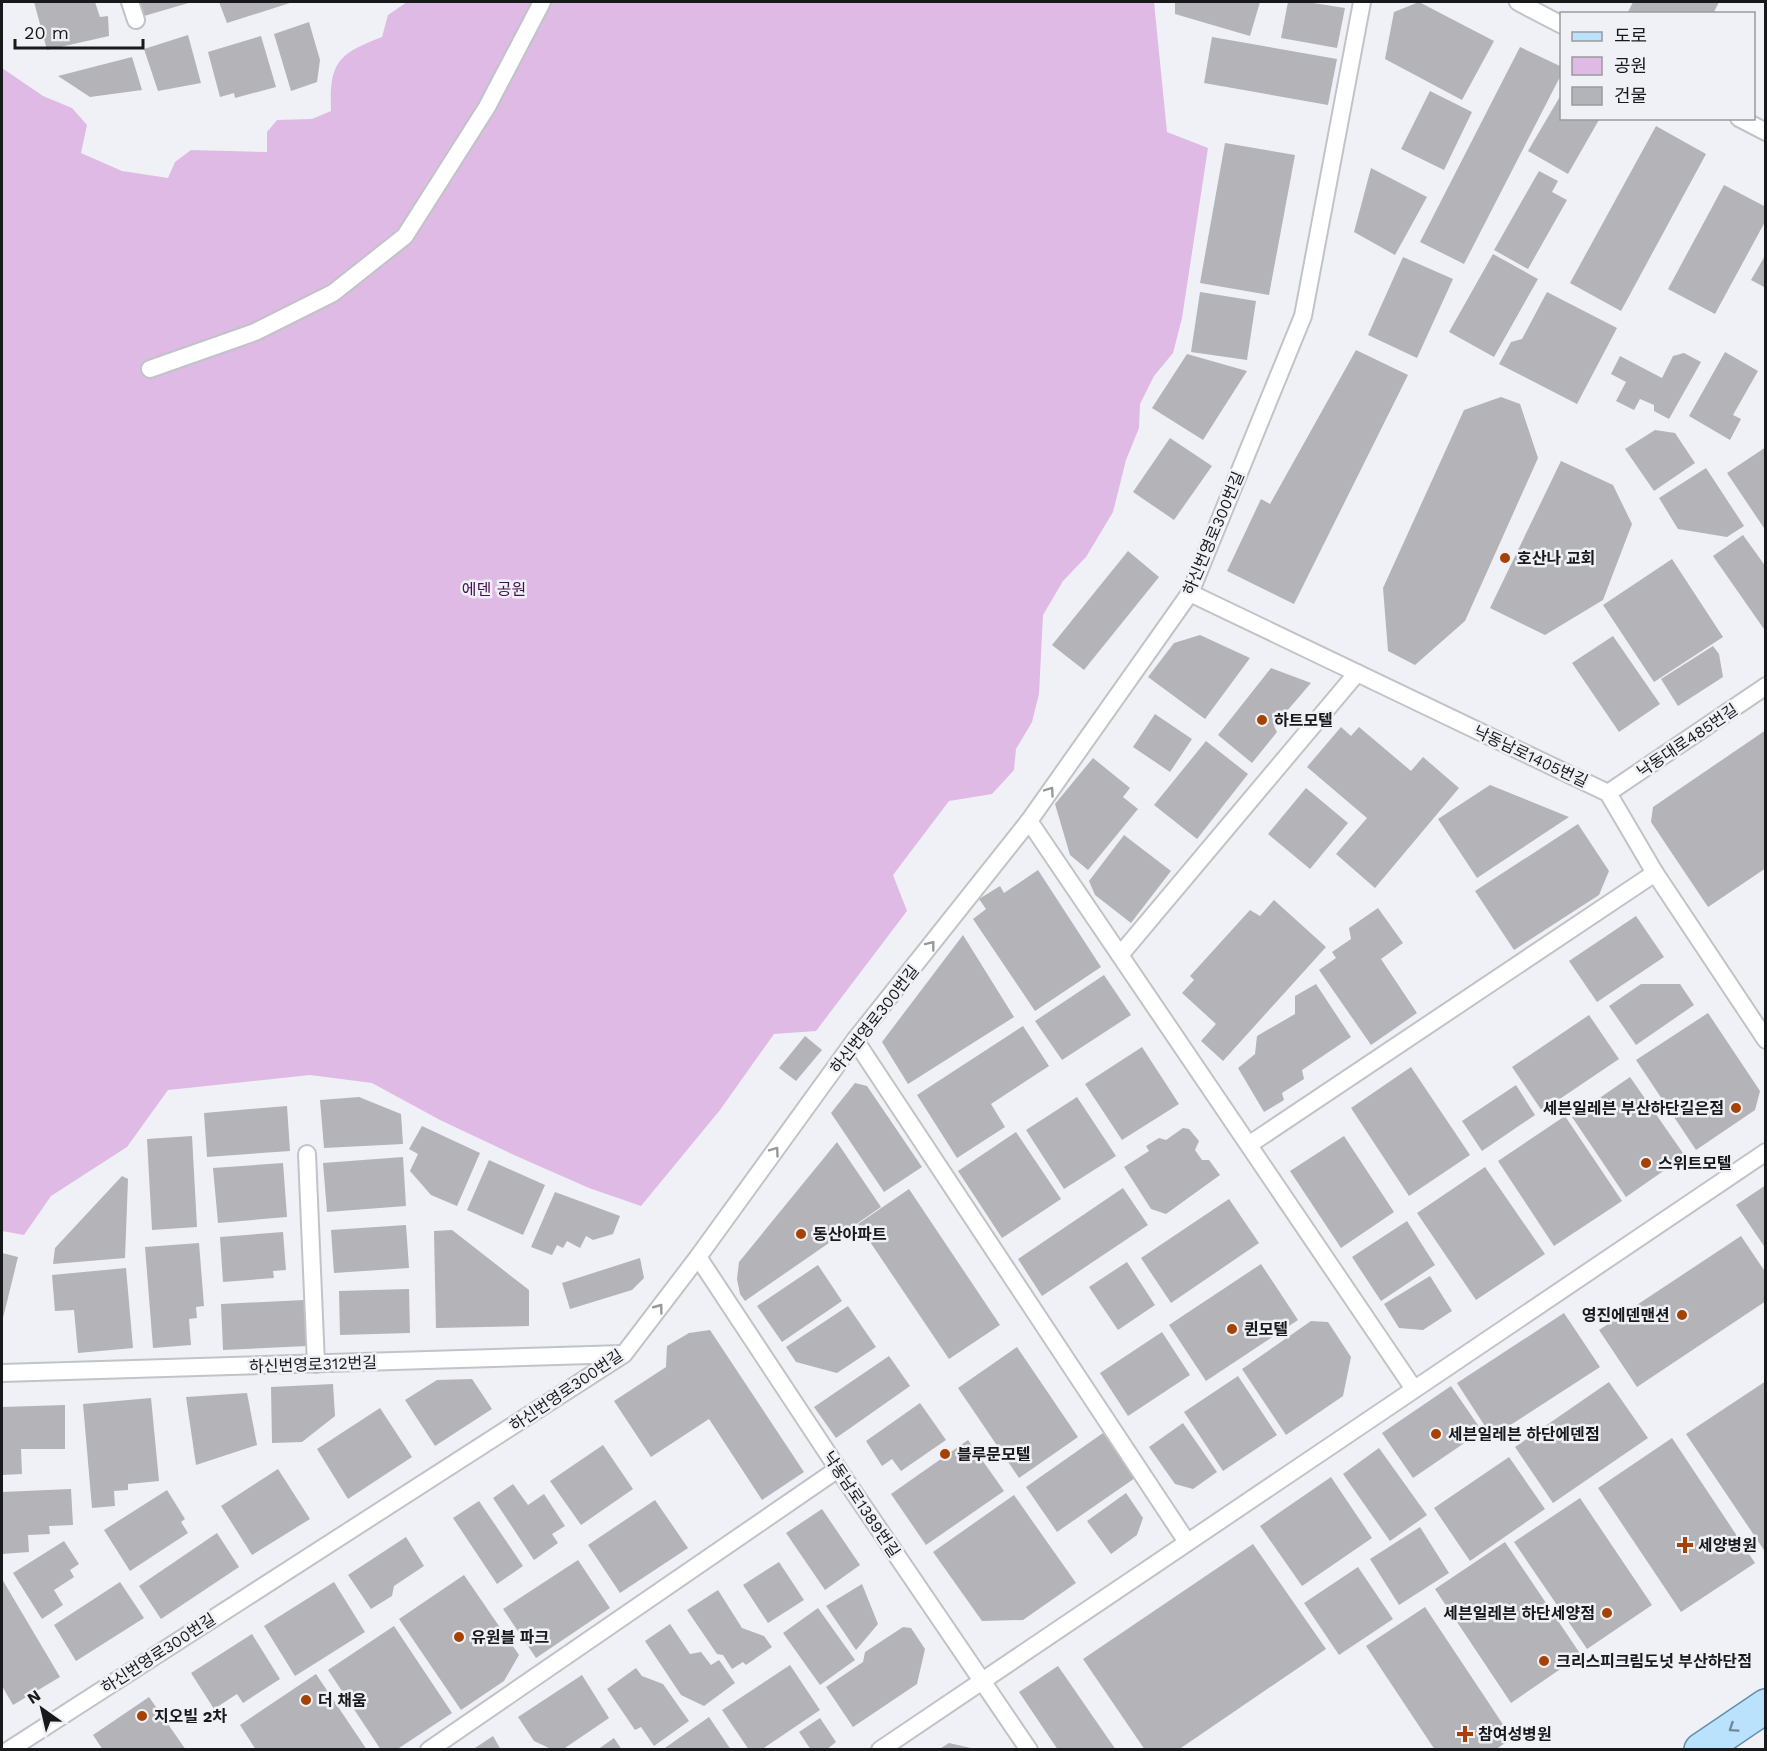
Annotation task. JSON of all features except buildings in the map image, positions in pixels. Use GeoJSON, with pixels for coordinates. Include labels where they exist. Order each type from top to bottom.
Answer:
{"type":"FeatureCollection","features":[{"type":"Feature","properties":{"kind":"main road"},"geometry":{"type":"LineString","coordinates":[[1701,1749],[1766,1706]]}},
{"type":"Feature","properties":{"kind":"lane"},"geometry":{"type":"LineString","coordinates":[[130,2],[136,20]]}},
{"type":"Feature","properties":{"kind":"lane"},"geometry":{"type":"LineString","coordinates":[[150,369],[255,332],[333,293],[405,236],[488,107],[543,2]]}},
{"type":"Feature","properties":{"kind":"lane","name":"하신번영로300번길"},"geometry":{"type":"LineString","coordinates":[[9,1749],[624,1354],[698,1257],[855,1040],[1029,821],[1190,593],[1304,316],[1362,2]]}},
{"type":"Feature","properties":{"kind":"lane"},"geometry":{"type":"LineString","coordinates":[[1518,2],[1560,24]]}},
{"type":"Feature","properties":{"kind":"lane"},"geometry":{"type":"LineString","coordinates":[[1744,120],[1766,132]]}},
{"type":"Feature","properties":{"kind":"lane","name":"낙동남로1405번길"},"geometry":{"type":"LineString","coordinates":[[1190,593],[1608,793],[1655,873],[1766,1040]]}},
{"type":"Feature","properties":{"kind":"lane"},"geometry":{"type":"LineString","coordinates":[[1120,955],[1357,673]]}},
{"type":"Feature","properties":{"kind":"lane","name":"낙동대로485번길"},"geometry":{"type":"LineString","coordinates":[[1608,793],[1766,686]]}},
{"type":"Feature","properties":{"kind":"lane"},"geometry":{"type":"LineString","coordinates":[[1029,821],[1414,1389]]}},
{"type":"Feature","properties":{"kind":"lane"},"geometry":{"type":"LineString","coordinates":[[1250,1144],[1655,873]]}},
{"type":"Feature","properties":{"kind":"lane"},"geometry":{"type":"LineString","coordinates":[[855,1040],[1187,1542]]}},
{"type":"Feature","properties":{"kind":"lane"},"geometry":{"type":"LineString","coordinates":[[880,1749],[1766,1152]]}},
{"type":"Feature","properties":{"kind":"lane"},"geometry":{"type":"LineString","coordinates":[[307,1154],[316,1364]]}},
{"type":"Feature","properties":{"kind":"lane","name":"낙동남로1389번길"},"geometry":{"type":"LineString","coordinates":[[698,1257],[838,1469],[1029,1749]]}},
{"type":"Feature","properties":{"kind":"lane","name":"하신번영로312번길"},"geometry":{"type":"LineString","coordinates":[[2,1373],[624,1354]]}},
{"type":"Feature","properties":{"kind":"lane"},"geometry":{"type":"LineString","coordinates":[[429,1749],[838,1469]]}},
{"type":"Feature","properties":{"kind":"green space","name":"에덴 공원"},"geometry":{"type":"Polygon","coordinates":[[[407,2],[1154,2],[1167,132],[1208,148],[1182,318],[1173,353],[1154,376],[1140,404],[1139,428],[1126,460],[1113,512],[1086,557],[1063,581],[1043,615],[1039,694],[1032,722],[1016,749],[1014,770],[992,794],[949,801],[893,875],[907,911],[816,1031],[774,1034],[720,1110],[641,1206],[589,1188],[514,1155],[440,1120],[372,1083],[310,1075],[168,1090],[127,1147],[51,1196],[24,1235],[2,1231],[2,68],[43,96],[72,108],[87,125],[81,153],[122,171],[168,178],[175,162],[191,150],[267,152],[267,132],[277,120],[312,119],[331,111],[332,81],[339,62],[355,49],[382,37],[388,15],[407,2]]]}},
{"type":"Feature","properties":{"kind":"place","name":"호산나 교회"},"geometry":{"type":"Point","coordinates":[1505,558]}},
{"type":"Feature","properties":{"kind":"place","name":"하트모텔"},"geometry":{"type":"Point","coordinates":[1262,720]}},
{"type":"Feature","properties":{"kind":"place","name":"세븐일레븐 부산하단길은점"},"geometry":{"type":"Point","coordinates":[1736,1108]}},
{"type":"Feature","properties":{"kind":"place","name":"스위트모텔"},"geometry":{"type":"Point","coordinates":[1646,1163]}},
{"type":"Feature","properties":{"kind":"place","name":"동산아파트"},"geometry":{"type":"Point","coordinates":[801,1234]}},
{"type":"Feature","properties":{"kind":"place","name":"영진에덴맨션"},"geometry":{"type":"Point","coordinates":[1682,1315]}},
{"type":"Feature","properties":{"kind":"place","name":"퀸모텔"},"geometry":{"type":"Point","coordinates":[1232,1329]}},
{"type":"Feature","properties":{"kind":"place","name":"세븐일레븐 하단에덴점"},"geometry":{"type":"Point","coordinates":[1436,1434]}},
{"type":"Feature","properties":{"kind":"place","name":"블루문모텔"},"geometry":{"type":"Point","coordinates":[945,1454]}},
{"type":"Feature","properties":{"kind":"place","name":"세양병원"},"geometry":{"type":"Point","coordinates":[1685,1545]}},
{"type":"Feature","properties":{"kind":"place","name":"세븐일레븐 하단세양점"},"geometry":{"type":"Point","coordinates":[1607,1613]}},
{"type":"Feature","properties":{"kind":"place","name":"유원블 파크"},"geometry":{"type":"Point","coordinates":[459,1637]}},
{"type":"Feature","properties":{"kind":"place","name":"크리스피크림도넛 부산하단점"},"geometry":{"type":"Point","coordinates":[1544,1661]}},
{"type":"Feature","properties":{"kind":"place","name":"더 채움"},"geometry":{"type":"Point","coordinates":[306,1700]}},
{"type":"Feature","properties":{"kind":"place","name":"지오빌 2차"},"geometry":{"type":"Point","coordinates":[142,1716]}},
{"type":"Feature","properties":{"kind":"place","name":"참여성병원"},"geometry":{"type":"Point","coordinates":[1465,1734]}}]}
